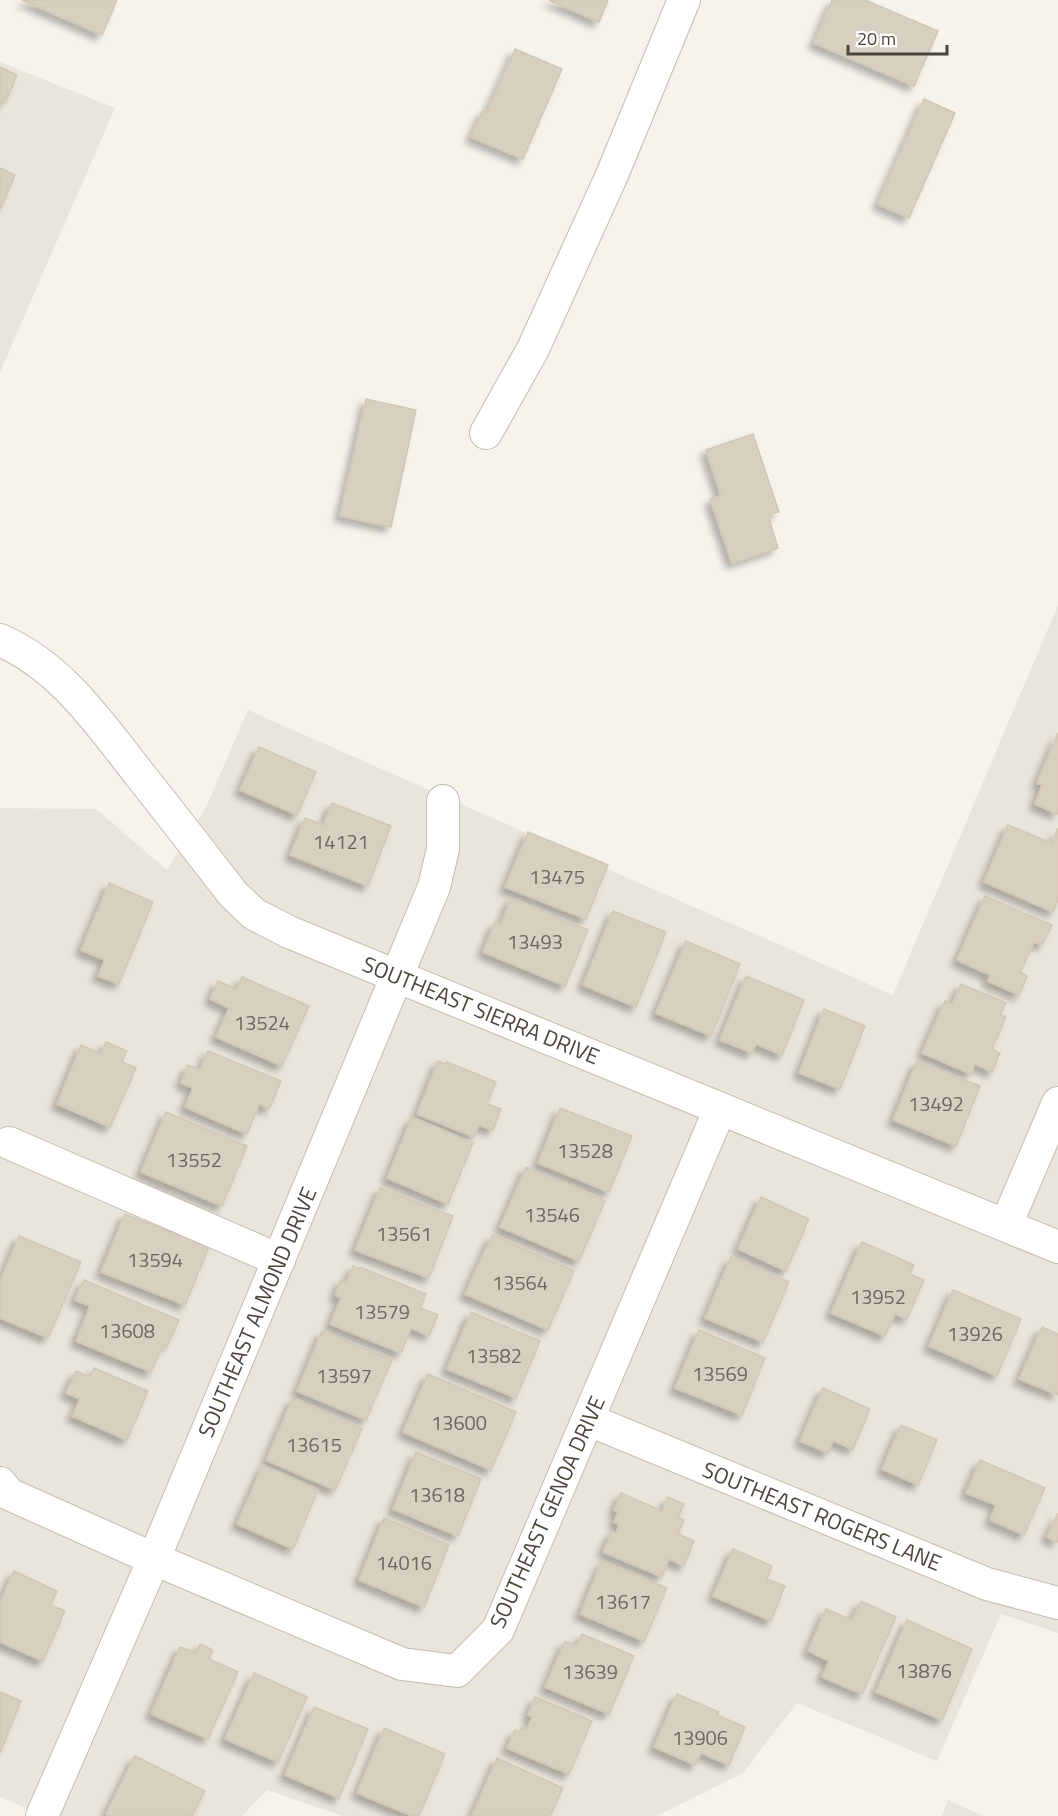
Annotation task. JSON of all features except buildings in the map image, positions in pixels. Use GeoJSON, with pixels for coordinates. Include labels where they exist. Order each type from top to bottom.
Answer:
{"type":"FeatureCollection","features":[{"type":"Feature","properties":{"kind":"street"},"geometry":{"type":"LineString","coordinates":[[486,433],[533,349],[612,175],[684,0]]}},
{"type":"Feature","properties":{"kind":"street","name":"SOUTHEAST SIERRA DRIVE"},"geometry":{"type":"LineString","coordinates":[[0,640],[20,649],[57,676],[94,715],[233,894],[254,914],[289,932],[1058,1247]]}},
{"type":"Feature","properties":{"kind":"street","name":"SOUTHEAST ALMOND DRIVE"},"geometry":{"type":"LineString","coordinates":[[42,1816],[154,1559],[434,887],[443,849],[443,801]]}},
{"type":"Feature","properties":{"kind":"street"},"geometry":{"type":"LineString","coordinates":[[1006,1224],[1058,1103]]}},
{"type":"Feature","properties":{"kind":"street","name":"SOUTHEAST GENOA DRIVE"},"geometry":{"type":"LineString","coordinates":[[154,1559],[402,1664],[457,1671],[498,1630],[720,1108]]}},
{"type":"Feature","properties":{"kind":"street"},"geometry":{"type":"LineString","coordinates":[[9,1143],[279,1260]]}},
{"type":"Feature","properties":{"kind":"street","name":"SOUTHEAST ROGERS LANE"},"geometry":{"type":"LineString","coordinates":[[589,1420],[987,1584],[1058,1603]]}},
{"type":"Feature","properties":{"kind":"street"},"geometry":{"type":"LineString","coordinates":[[0,1483],[9,1494],[154,1559]]}},
{"type":"Feature","properties":{"kind":"shaded area"},"geometry":{"type":"Polygon","coordinates":[[[0,62],[115,108],[0,372],[0,62]]]}},
{"type":"Feature","properties":{"kind":"shaded area"},"geometry":{"type":"Polygon","coordinates":[[[1058,605],[1058,1633],[1001,1614],[937,1761],[797,1703],[743,1773],[657,1816],[343,1816],[267,1790],[242,1816],[45,1816],[0,1797],[0,808],[96,809],[167,870],[206,807],[248,710],[893,995],[1058,605]]]}},
{"type":"Feature","properties":{"kind":"shaded area"},"geometry":{"type":"Polygon","coordinates":[[[948,1800],[984,1816],[942,1816],[948,1800]]]}}]}
